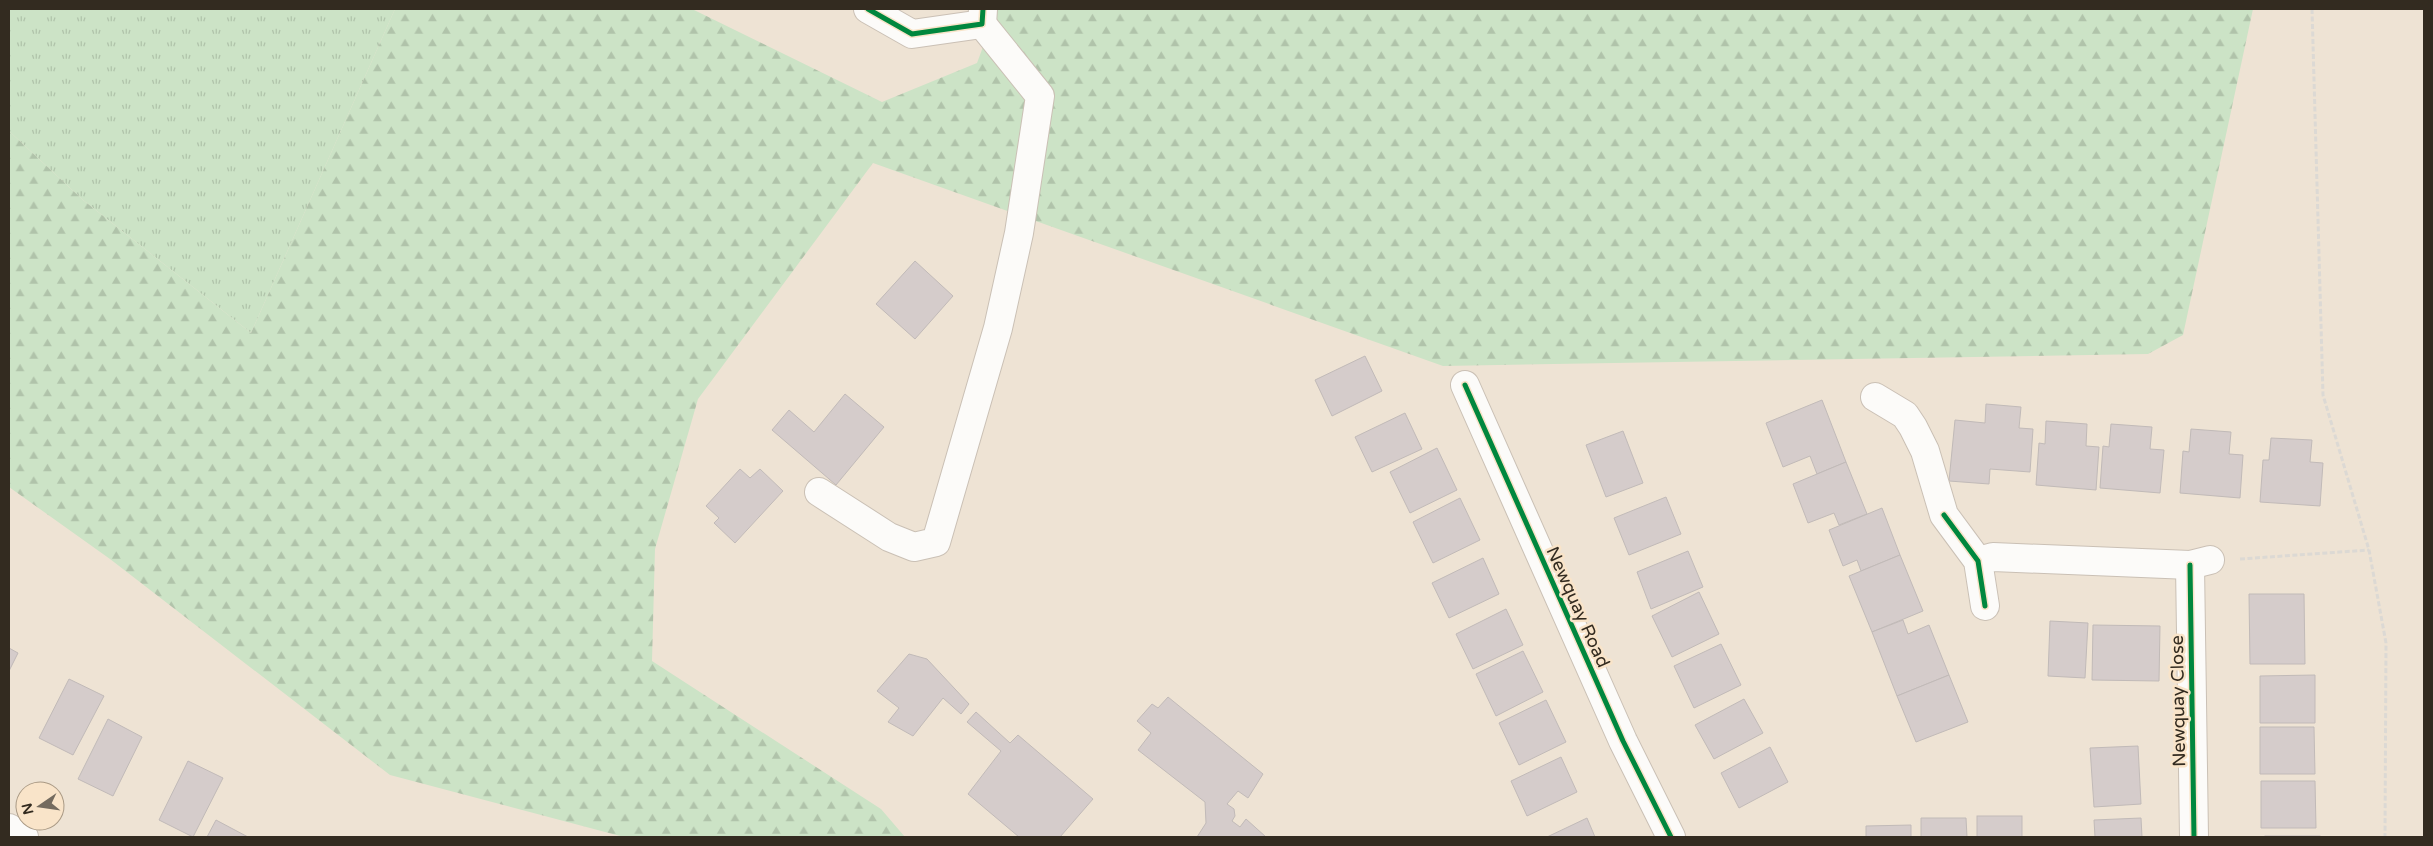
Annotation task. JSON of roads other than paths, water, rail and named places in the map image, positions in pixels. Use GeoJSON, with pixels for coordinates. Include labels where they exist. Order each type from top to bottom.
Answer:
{"type":"FeatureCollection","features":[{"type":"Feature","properties":{"kind":"street"},"geometry":{"type":"LineString","coordinates":[[819,492],[889,537],[914,547],[936,542],[998,328],[1019,233],[1040,96],[983,17],[912,34],[868,9]]}},
{"type":"Feature","properties":{"kind":"street","name":"Newquay Road"},"geometry":{"type":"LineString","coordinates":[[1465,385],[1623,741],[1671,837]]}},
{"type":"Feature","properties":{"kind":"street"},"geometry":{"type":"LineString","coordinates":[[1875,397],[1905,415],[1913,426],[1931,468],[1944,515],[1978,561],[1985,606]]}},
{"type":"Feature","properties":{"kind":"street","name":"Newquay Close"},"geometry":{"type":"LineString","coordinates":[[1978,561],[1993,557],[2200,562],[2194,837]]}},
{"type":"Feature","properties":{"kind":"street"},"geometry":{"type":"LineString","coordinates":[[9,828],[24,837]]}}]}
